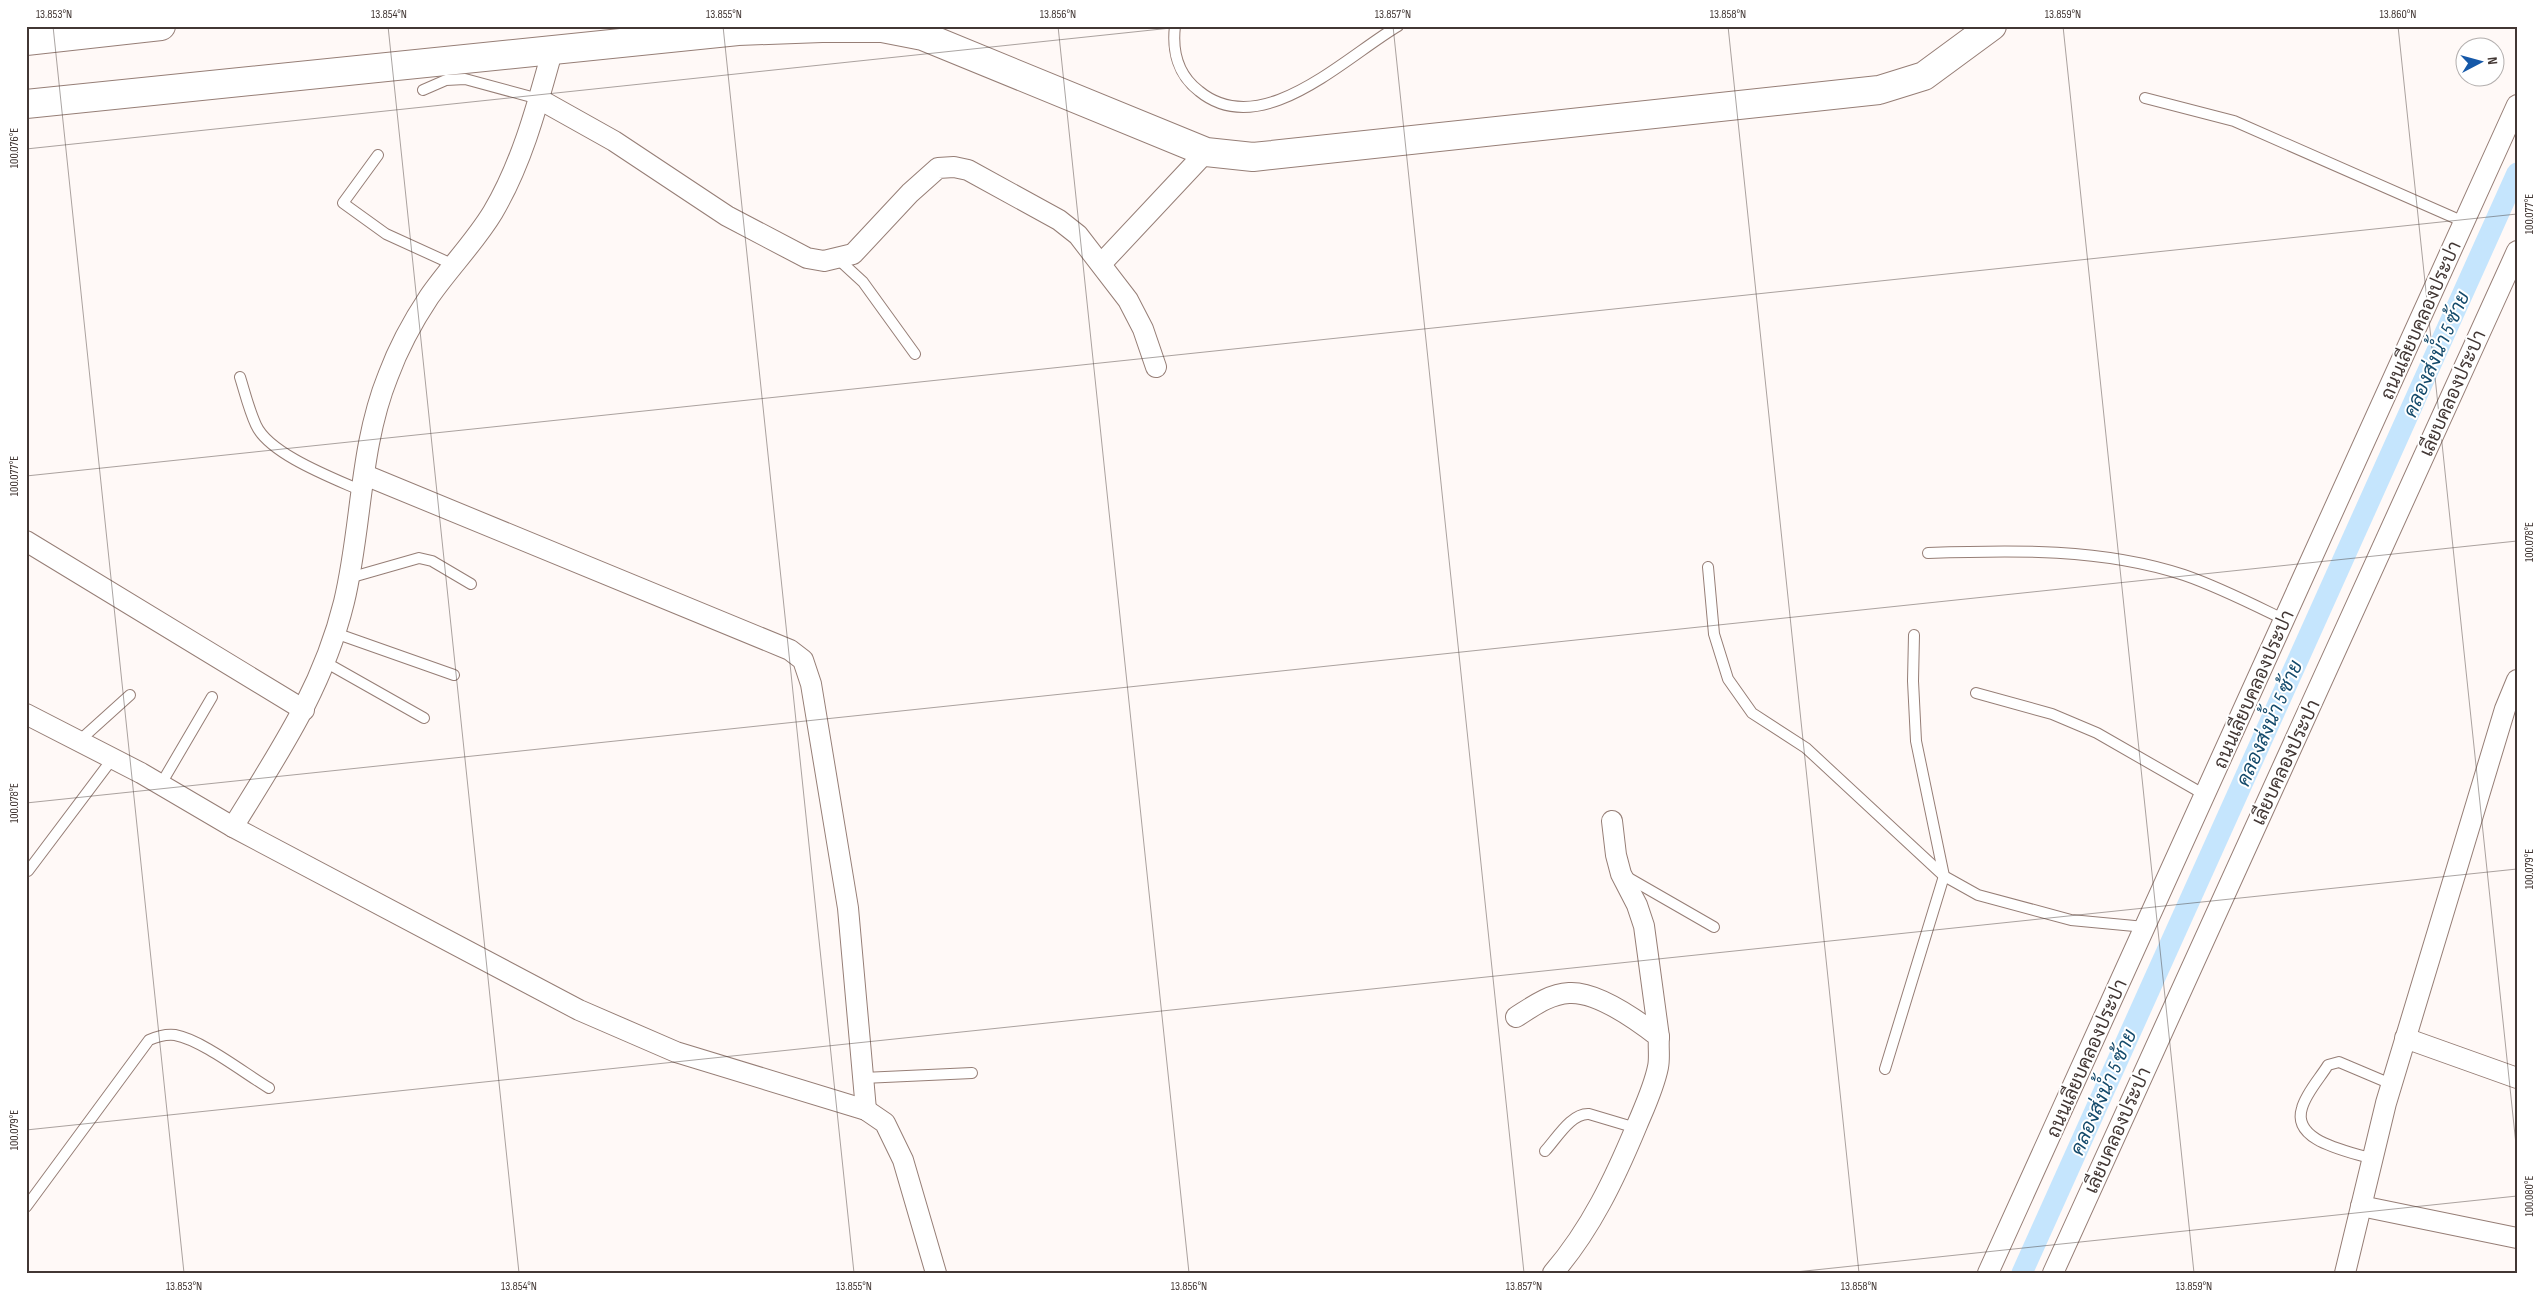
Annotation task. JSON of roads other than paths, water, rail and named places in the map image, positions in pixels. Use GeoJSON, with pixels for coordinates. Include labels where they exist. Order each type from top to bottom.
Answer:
{"type":"FeatureCollection","features":[{"type":"Feature","properties":{"kind":"main road"},"geometry":{"type":"LineString","coordinates":[[26,41],[161,26]]}},
{"type":"Feature","properties":{"kind":"main road"},"geometry":{"type":"LineString","coordinates":[[26,104],[552,52],[738,31],[882,28],[923,36],[1206,152],[1253,157],[1879,90],[1924,76],[1992,26]]}},
{"type":"Feature","properties":{"kind":"street"},"geometry":{"type":"LineString","coordinates":[[233,827],[304,710],[325,662],[335,633],[348,578],[373,414],[388,374],[430,297],[493,212],[505,189],[539,99],[552,52]]}},
{"type":"Feature","properties":{"kind":"street"},"geometry":{"type":"LineString","coordinates":[[539,99],[614,141],[727,216],[807,258],[824,261],[853,254],[910,193],[938,168],[954,167],[968,170],[1059,220],[1078,235],[1128,300],[1143,329],[1156,367]]}},
{"type":"Feature","properties":{"kind":"street","name":"ถนนเลียบคลองประปา"},"geometry":{"type":"LineString","coordinates":[[1988,1273],[2517,105]]}},
{"type":"Feature","properties":{"kind":"street"},"geometry":{"type":"LineString","coordinates":[[1101,264],[1206,152]]}},
{"type":"Feature","properties":{"kind":"street","name":"เลียบคลองประปา"},"geometry":{"type":"LineString","coordinates":[[2053,1273],[2517,251]]}},
{"type":"Feature","properties":{"kind":"street"},"geometry":{"type":"LineString","coordinates":[[363,483],[790,650],[803,660],[811,684],[848,908],[866,1110]]}},
{"type":"Feature","properties":{"kind":"street"},"geometry":{"type":"LineString","coordinates":[[26,541],[304,710]]}},
{"type":"Feature","properties":{"kind":"street"},"geometry":{"type":"LineString","coordinates":[[2345,1273],[2372,1159],[2405,1038],[2506,709],[2517,680]]}},
{"type":"Feature","properties":{"kind":"street"},"geometry":{"type":"LineString","coordinates":[[26,714],[113,758],[233,827],[579,1010],[676,1052],[866,1110],[885,1123],[903,1160],[936,1273]]}},
{"type":"Feature","properties":{"kind":"street"},"geometry":{"type":"LineString","coordinates":[[1553,1273],[1571,1252],[1616,1177],[1658,1066],[1659,1037],[1644,926],[1638,905],[1621,874],[1616,855],[1612,821]]}},
{"type":"Feature","properties":{"kind":"street"},"geometry":{"type":"LineString","coordinates":[[1516,1017],[1539,1002],[1570,992],[1586,995],[1616,1008],[1659,1037]]}},
{"type":"Feature","properties":{"kind":"street"},"geometry":{"type":"LineString","coordinates":[[2405,1038],[2517,1078]]}},
{"type":"Feature","properties":{"kind":"street"},"geometry":{"type":"LineString","coordinates":[[2361,1206],[2517,1238]]}},
{"type":"Feature","properties":{"kind":"lane"},"geometry":{"type":"LineString","coordinates":[[1175,26],[1176,56],[1182,72],[1191,85],[1221,104],[1245,108],[1268,105],[1282,99],[1398,26]]}},
{"type":"Feature","properties":{"kind":"lane"},"geometry":{"type":"LineString","coordinates":[[423,90],[446,80],[465,78],[539,99]]}},
{"type":"Feature","properties":{"kind":"lane"},"geometry":{"type":"LineString","coordinates":[[2145,98],[2234,121],[2464,222]]}},
{"type":"Feature","properties":{"kind":"lane"},"geometry":{"type":"LineString","coordinates":[[378,155],[343,203],[386,234],[454,265]]}},
{"type":"Feature","properties":{"kind":"lane"},"geometry":{"type":"LineString","coordinates":[[838,259],[863,282],[915,354]]}},
{"type":"Feature","properties":{"kind":"lane"},"geometry":{"type":"LineString","coordinates":[[240,377],[256,426],[267,440],[296,460],[363,483]]}},
{"type":"Feature","properties":{"kind":"lane"},"geometry":{"type":"LineString","coordinates":[[1928,553],[1998,550],[2085,555],[2143,565],[2184,575],[2220,589],[2285,620]]}},
{"type":"Feature","properties":{"kind":"lane"},"geometry":{"type":"LineString","coordinates":[[348,578],[418,558],[432,560],[470,584]]}},
{"type":"Feature","properties":{"kind":"lane"},"geometry":{"type":"LineString","coordinates":[[1708,566],[1714,634],[1728,679],[1752,713],[1806,748],[1944,876],[1978,895],[2071,920],[2145,927]]}},
{"type":"Feature","properties":{"kind":"lane"},"geometry":{"type":"LineString","coordinates":[[335,633],[454,675]]}},
{"type":"Feature","properties":{"kind":"lane"},"geometry":{"type":"LineString","coordinates":[[1885,1069],[1944,876],[1916,741],[1913,682],[1914,635]]}},
{"type":"Feature","properties":{"kind":"lane"},"geometry":{"type":"LineString","coordinates":[[325,662],[424,718]]}},
{"type":"Feature","properties":{"kind":"lane"},"geometry":{"type":"LineString","coordinates":[[1976,692],[2052,714],[2097,733],[2205,795]]}},
{"type":"Feature","properties":{"kind":"lane"},"geometry":{"type":"LineString","coordinates":[[79,741],[130,695]]}},
{"type":"Feature","properties":{"kind":"lane"},"geometry":{"type":"LineString","coordinates":[[161,784],[212,696]]}},
{"type":"Feature","properties":{"kind":"lane"},"geometry":{"type":"LineString","coordinates":[[28,871],[113,758]]}},
{"type":"Feature","properties":{"kind":"lane"},"geometry":{"type":"LineString","coordinates":[[1621,874],[1714,927]]}},
{"type":"Feature","properties":{"kind":"lane"},"geometry":{"type":"LineString","coordinates":[[26,1207],[149,1040],[161,1035],[174,1035],[191,1040],[269,1088]]}},
{"type":"Feature","properties":{"kind":"lane"},"geometry":{"type":"LineString","coordinates":[[2372,1159],[2313,1139],[2304,1130],[2300,1120],[2302,1108],[2328,1064],[2339,1062],[2392,1084]]}},
{"type":"Feature","properties":{"kind":"lane"},"geometry":{"type":"LineString","coordinates":[[863,1078],[972,1073]]}},
{"type":"Feature","properties":{"kind":"lane"},"geometry":{"type":"LineString","coordinates":[[1545,1151],[1573,1120],[1581,1114],[1589,1114],[1636,1128]]}},
{"type":"Feature","properties":{"kind":"waterway","name":"คลองส่งน้ำ 5 ซ้าย"},"geometry":{"type":"LineString","coordinates":[[2022,1273],[2517,173]]}}]}
